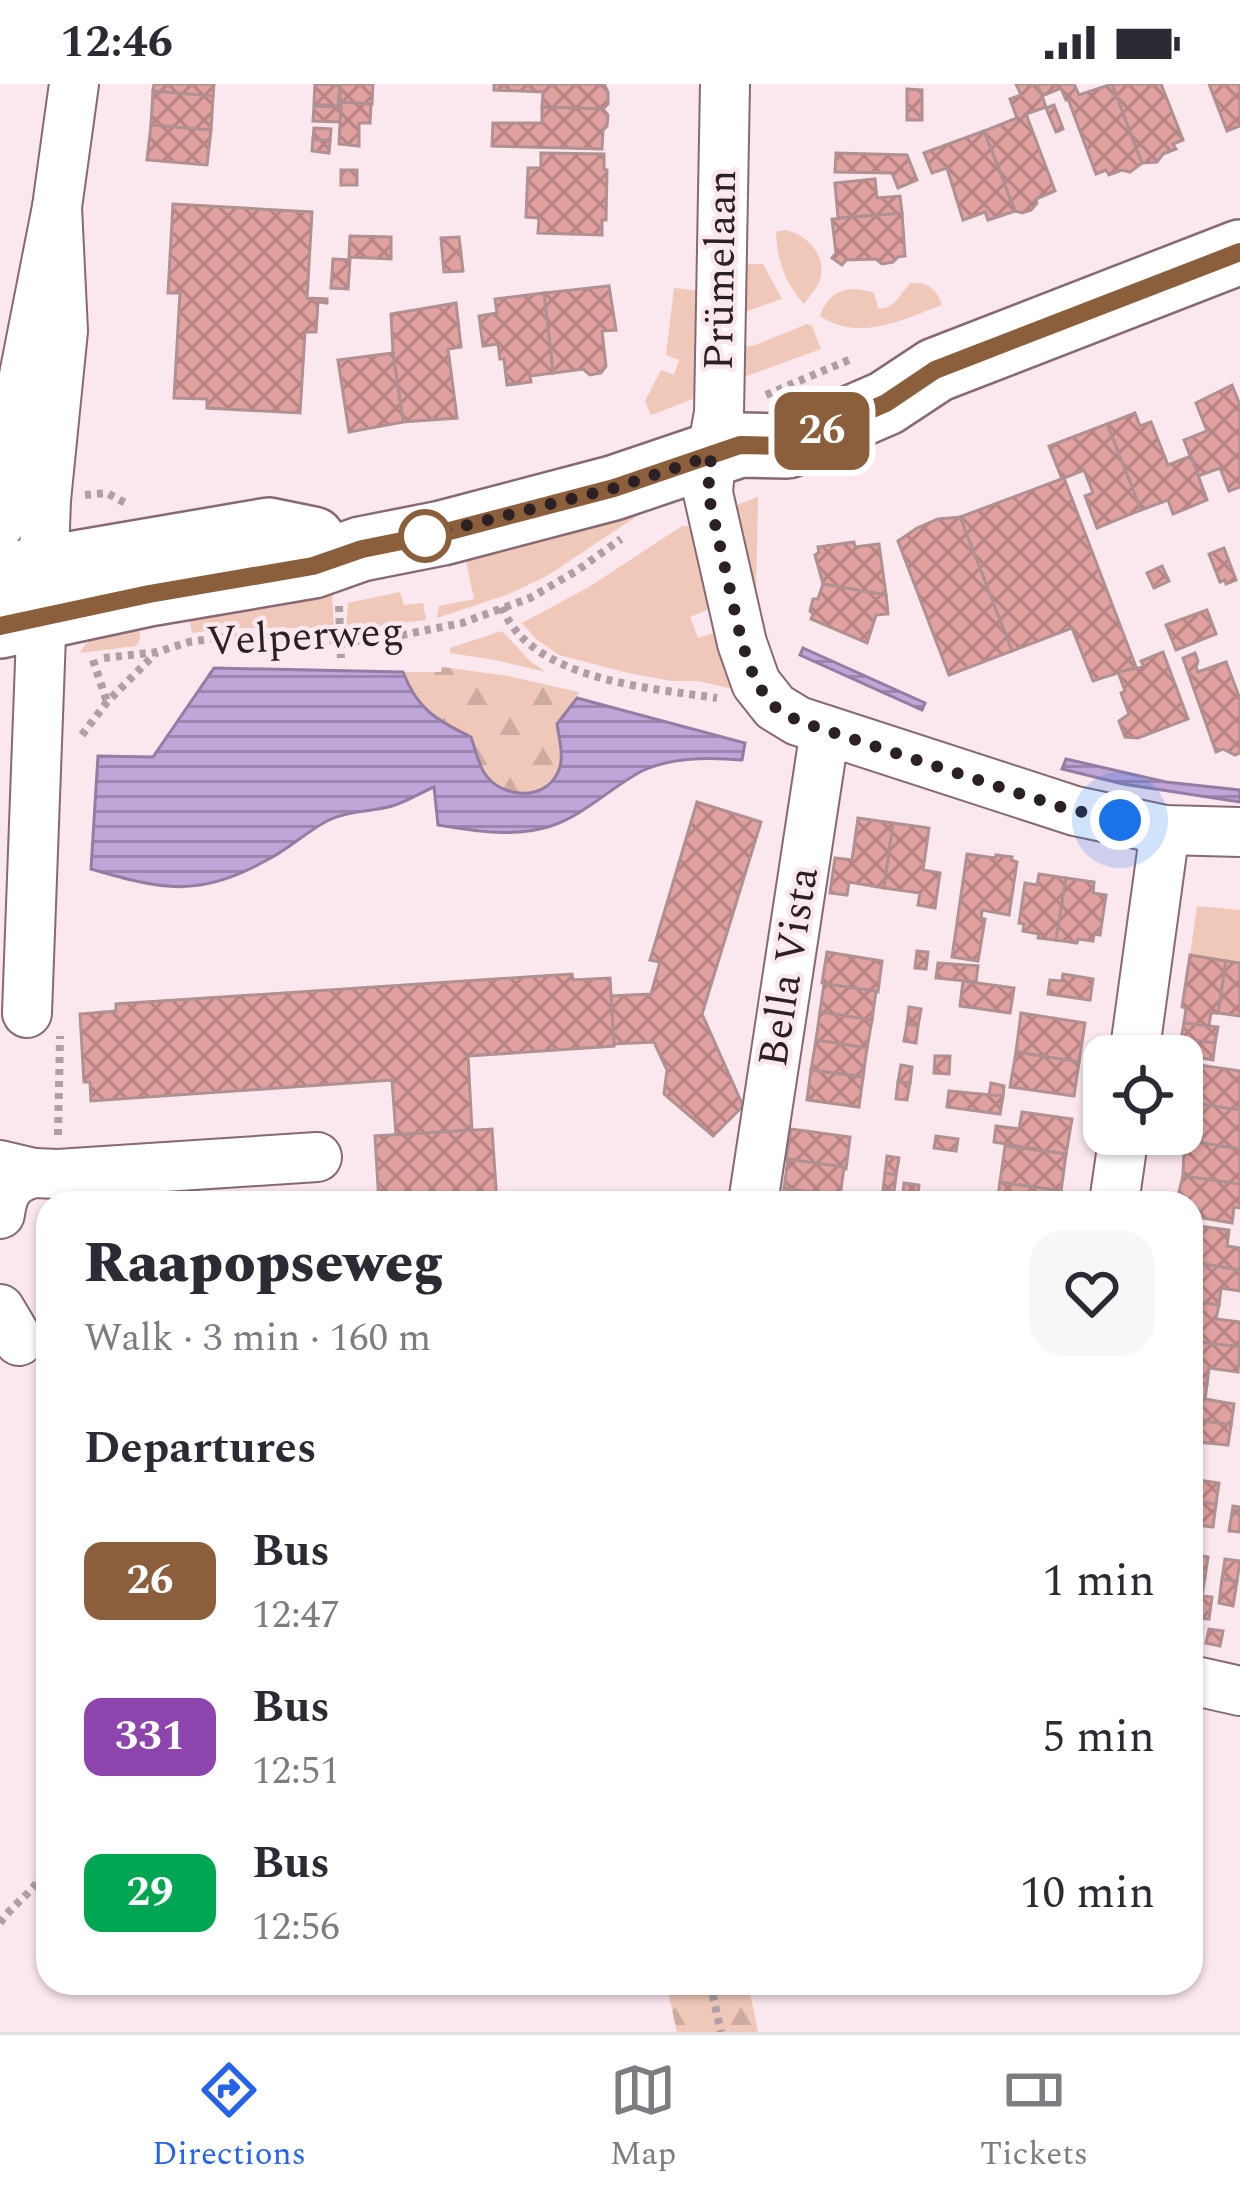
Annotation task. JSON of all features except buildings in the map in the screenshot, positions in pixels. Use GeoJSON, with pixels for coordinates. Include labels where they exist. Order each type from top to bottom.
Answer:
{"type":"FeatureCollection","features":[{"type":"Feature","properties":{"kind":"main road","name":"Velperweg"},"geometry":{"type":"LineString","coordinates":[[22,596],[269,530],[350,573],[725,451],[787,446],[886,403],[935,370],[1240,252]]}},
{"type":"Feature","properties":{"kind":"street"},"geometry":{"type":"LineString","coordinates":[[0,524],[8,457],[57,207],[74,84]]}},
{"type":"Feature","properties":{"kind":"street","name":"Prümelaan"},"geometry":{"type":"LineString","coordinates":[[724,84],[719,413],[725,451],[708,493],[742,643],[756,683],[775,707]]}},
{"type":"Feature","properties":{"kind":"street"},"geometry":{"type":"LineString","coordinates":[[27,1013],[22,596],[46,500],[63,331],[57,207]]}},
{"type":"Feature","properties":{"kind":"street"},"geometry":{"type":"LineString","coordinates":[[775,707],[798,721],[1064,808],[1165,830],[1240,832]]}},
{"type":"Feature","properties":{"kind":"street","name":"Bella Vista"},"geometry":{"type":"LineString","coordinates":[[755,1191],[825,730]]}},
{"type":"Feature","properties":{"kind":"street"},"geometry":{"type":"LineString","coordinates":[[1137,1035],[1165,830]]}},
{"type":"Feature","properties":{"kind":"street"},"geometry":{"type":"LineString","coordinates":[[1116,1191],[1121,1155]]}},
{"type":"Feature","properties":{"kind":"street"},"geometry":{"type":"LineString","coordinates":[[0,1214],[8,1185],[21,1176],[17,1169],[317,1157]]}},
{"type":"Feature","properties":{"kind":"street"},"geometry":{"type":"LineString","coordinates":[[1203,1682],[1240,1690]]}},
{"type":"Feature","properties":{"kind":"path","name":"Velperweg"},"geometry":{"type":"LineString","coordinates":[[157,652],[225,637],[372,641],[462,623],[530,598],[629,533]]}},
{"type":"Feature","properties":{"kind":"path"},"geometry":{"type":"LineString","coordinates":[[340,658],[350,573]]}},
{"type":"Feature","properties":{"kind":"path"},"geometry":{"type":"LineString","coordinates":[[502,607],[506,619],[529,644],[569,668],[626,684],[775,707]]}},
{"type":"Feature","properties":{"kind":"path"},"geometry":{"type":"LineString","coordinates":[[93,660],[107,702]]}},
{"type":"Feature","properties":{"kind":"path"},"geometry":{"type":"LineString","coordinates":[[0,1922],[36,1884]]}},
{"type":"Feature","properties":{"kind":"path"},"geometry":{"type":"LineString","coordinates":[[713,1995],[721,2032]]}},
{"type":"Feature","properties":{"kind":"green space"},"geometry":{"type":"Polygon","coordinates":[[[785,230],[806,240],[820,259],[820,280],[804,304],[780,262],[776,232],[785,230]]]}},
{"type":"Feature","properties":{"kind":"green space"},"geometry":{"type":"Polygon","coordinates":[[[736,264],[763,264],[782,299],[744,312],[736,264]]]}},
{"type":"Feature","properties":{"kind":"green space"},"geometry":{"type":"Polygon","coordinates":[[[911,283],[931,288],[942,305],[865,328],[835,324],[820,316],[841,291],[874,293],[878,308],[884,308],[911,283]]]}},
{"type":"Feature","properties":{"kind":"green space"},"geometry":{"type":"Polygon","coordinates":[[[674,288],[700,291],[698,394],[651,415],[645,401],[661,370],[674,375],[679,360],[666,355],[674,288]]]}},
{"type":"Feature","properties":{"kind":"green space"},"geometry":{"type":"Polygon","coordinates":[[[807,324],[821,349],[741,378],[734,349],[807,324]]]}},
{"type":"Feature","properties":{"kind":"green space"},"geometry":{"type":"Polygon","coordinates":[[[758,497],[756,597],[734,506],[758,497]]]}},
{"type":"Feature","properties":{"kind":"green space"},"geometry":{"type":"Polygon","coordinates":[[[636,502],[640,514],[547,576],[437,618],[439,606],[474,599],[466,561],[636,502]]]}},
{"type":"Feature","properties":{"kind":"green space"},"geometry":{"type":"Polygon","coordinates":[[[682,526],[695,530],[711,608],[690,617],[698,638],[717,632],[733,689],[628,673],[559,655],[522,623],[589,587],[682,526]]]}},
{"type":"Feature","properties":{"kind":"green space"},"geometry":{"type":"Polygon","coordinates":[[[332,590],[334,628],[231,628],[192,633],[187,602],[332,590]]]}},
{"type":"Feature","properties":{"kind":"green space"},"geometry":{"type":"Polygon","coordinates":[[[400,592],[404,605],[423,603],[426,620],[346,629],[348,603],[400,592]]]}},
{"type":"Feature","properties":{"kind":"green space"},"geometry":{"type":"Polygon","coordinates":[[[139,618],[136,646],[80,653],[97,634],[139,618]]]}},
{"type":"Feature","properties":{"kind":"green space"},"geometry":{"type":"Polygon","coordinates":[[[502,631],[546,672],[450,653],[450,648],[502,631]]]}},
{"type":"Feature","properties":{"kind":"green space"},"geometry":{"type":"Polygon","coordinates":[[[442,667],[579,692],[557,724],[561,761],[552,782],[523,793],[492,782],[480,766],[471,737],[429,712],[403,672],[441,672],[442,667]]]}},
{"type":"Feature","properties":{"kind":"green space"},"geometry":{"type":"Polygon","coordinates":[[[1197,906],[1240,910],[1240,962],[1190,955],[1197,906]]]}},
{"type":"Feature","properties":{"kind":"green space"},"geometry":{"type":"Polygon","coordinates":[[[669,1995],[750,1995],[758,2032],[677,2032],[669,1995]]]}},
{"type":"Feature","properties":{"kind":"shaded area"},"geometry":{"type":"Polygon","coordinates":[[[803,648],[925,703],[922,710],[800,655],[803,648]]]}},
{"type":"Feature","properties":{"kind":"shaded area"},"geometry":{"type":"Polygon","coordinates":[[[214,668],[403,672],[421,704],[471,737],[485,774],[512,792],[533,792],[552,782],[561,761],[557,724],[577,698],[745,743],[742,760],[690,759],[651,767],[574,815],[537,830],[494,832],[438,825],[434,787],[392,806],[329,820],[275,856],[221,880],[180,887],[91,869],[98,756],[153,757],[214,668]]]}},
{"type":"Feature","properties":{"kind":"shaded area"},"geometry":{"type":"Polygon","coordinates":[[[1066,759],[1166,782],[1240,790],[1240,802],[1123,784],[1062,769],[1066,759]]]}},
{"type":"Feature","properties":{"kind":"bus line","name":"26"},"geometry":{"type":"LineString","coordinates":[[0,626],[313,566],[362,549],[614,488],[740,445],[787,446],[886,403],[935,370],[1240,252]]}},
{"type":"Feature","properties":{"kind":"route"},"geometry":{"type":"LineString","coordinates":[[425,536],[614,488],[711,456],[708,493],[742,643],[756,683],[775,707],[825,730],[1064,808],[1120,820]]}}]}
